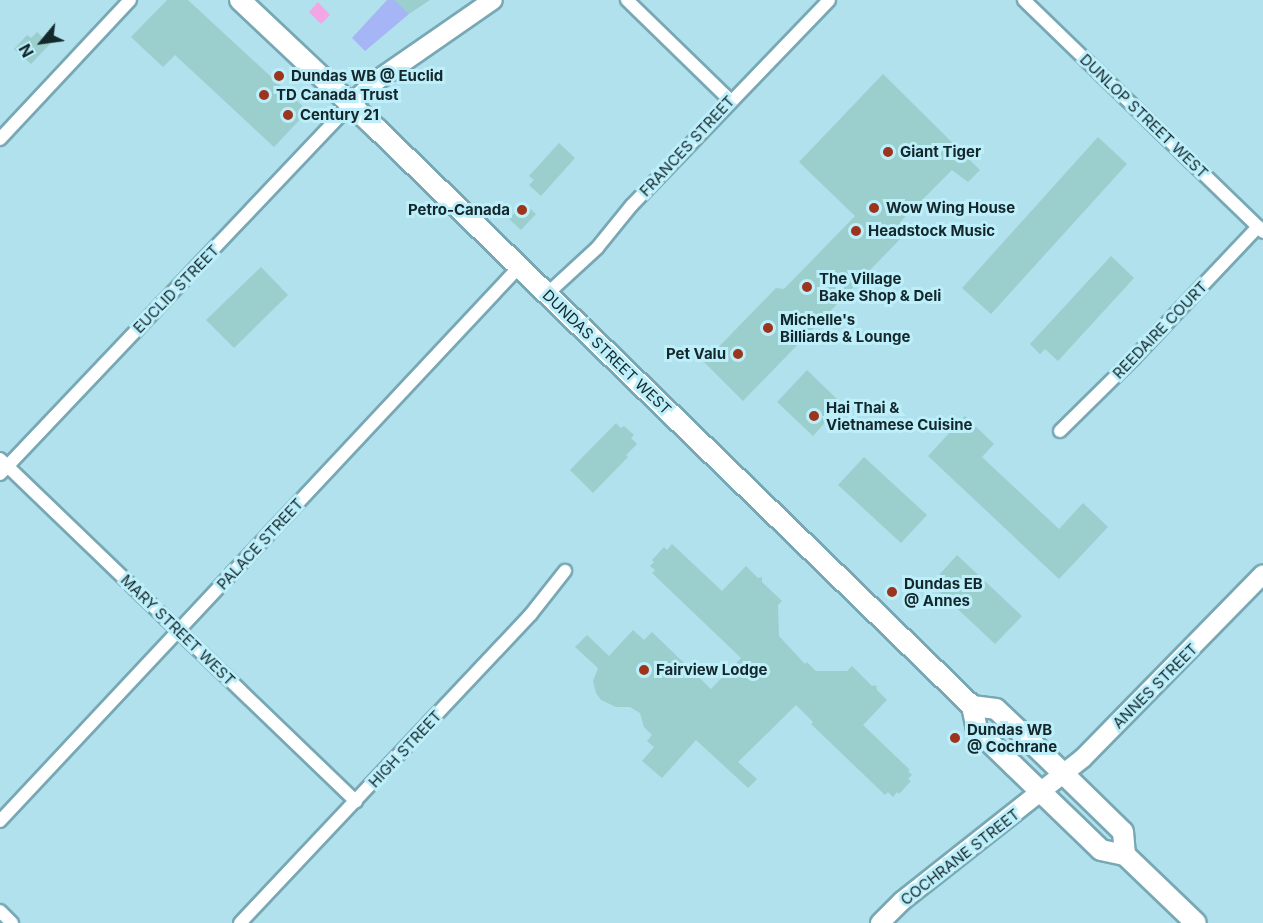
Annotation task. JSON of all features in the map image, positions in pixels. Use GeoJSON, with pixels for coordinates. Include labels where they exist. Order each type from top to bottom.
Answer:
{"type":"FeatureCollection","features":[{"type":"Feature","properties":{"kind":"main road","name":"DUNDAS STREET WEST"},"geometry":{"type":"LineString","coordinates":[[240,0],[351,104],[972,706],[977,730],[1101,849],[1125,855],[1196,923]]}},
{"type":"Feature","properties":{"kind":"main road"},"geometry":{"type":"LineString","coordinates":[[351,104],[376,81],[493,0]]}},
{"type":"Feature","properties":{"kind":"main road","name":"ANNES STREET"},"geometry":{"type":"LineString","coordinates":[[1042,792],[1064,774],[1188,652],[1263,573]]}},
{"type":"Feature","properties":{"kind":"main road"},"geometry":{"type":"LineString","coordinates":[[972,706],[996,709],[1123,831],[1125,855]]}},
{"type":"Feature","properties":{"kind":"main road","name":"COCHRANE STREET"},"geometry":{"type":"LineString","coordinates":[[880,923],[902,901],[1042,792]]}},
{"type":"Feature","properties":{"kind":"street"},"geometry":{"type":"LineString","coordinates":[[0,139],[130,0]]}},
{"type":"Feature","properties":{"kind":"street"},"geometry":{"type":"LineString","coordinates":[[627,0],[730,100]]}},
{"type":"Feature","properties":{"kind":"street","name":"FRANCES STREET"},"geometry":{"type":"LineString","coordinates":[[547,294],[597,248],[632,205],[730,100],[829,0]]}},
{"type":"Feature","properties":{"kind":"street","name":"DUNLOP STREET WEST"},"geometry":{"type":"LineString","coordinates":[[1024,0],[1260,229]]}},
{"type":"Feature","properties":{"kind":"street","name":"EUCLID STREET"},"geometry":{"type":"LineString","coordinates":[[2,466],[351,104]]}},
{"type":"Feature","properties":{"kind":"street","name":"REEDAIRE COURT"},"geometry":{"type":"LineString","coordinates":[[1060,431],[1260,229]]}},
{"type":"Feature","properties":{"kind":"street","name":"PALACE STREET"},"geometry":{"type":"LineString","coordinates":[[0,821],[519,267]]}},
{"type":"Feature","properties":{"kind":"street","name":"MARY STREET WEST"},"geometry":{"type":"LineString","coordinates":[[2,466],[179,631],[356,801]]}},
{"type":"Feature","properties":{"kind":"street","name":"HIGH STREET"},"geometry":{"type":"LineString","coordinates":[[240,923],[531,614],[565,571]]}},
{"type":"Feature","properties":{"kind":"street"},"geometry":{"type":"LineString","coordinates":[[0,911],[12,923]]}},
{"type":"Feature","properties":{"kind":"shaded area"},"geometry":{"type":"Polygon","coordinates":[[[318,2],[330,15],[321,24],[309,12],[318,2]]]}},
{"type":"Feature","properties":{"kind":"water"},"geometry":{"type":"Polygon","coordinates":[[[387,0],[402,0],[409,14],[365,51],[352,38],[387,0]]]}},
{"type":"Feature","properties":{"kind":"building"},"geometry":{"type":"Polygon","coordinates":[[[167,0],[188,0],[308,111],[274,147],[175,55],[163,67],[131,37],[167,0]]]}},
{"type":"Feature","properties":{"kind":"building"},"geometry":{"type":"Polygon","coordinates":[[[394,0],[430,0],[409,14],[394,0]]]}},
{"type":"Feature","properties":{"kind":"building"},"geometry":{"type":"Polygon","coordinates":[[[37,32],[50,44],[31,64],[14,49],[27,35],[31,38],[37,32]]]}},
{"type":"Feature","properties":{"kind":"building"},"geometry":{"type":"Polygon","coordinates":[[[883,74],[980,170],[968,182],[952,170],[901,221],[907,232],[743,401],[704,362],[776,288],[784,289],[855,216],[799,162],[883,74]]]}},
{"type":"Feature","properties":{"kind":"building"},"geometry":{"type":"Polygon","coordinates":[[[1098,137],[1127,164],[991,314],[962,288],[1098,137]]]}},
{"type":"Feature","properties":{"kind":"building"},"geometry":{"type":"Polygon","coordinates":[[[559,143],[575,158],[541,196],[529,185],[534,180],[529,176],[559,143]]]}},
{"type":"Feature","properties":{"kind":"building"},"geometry":{"type":"Polygon","coordinates":[[[524,203],[536,214],[521,230],[509,219],[524,203]]]}},
{"type":"Feature","properties":{"kind":"building"},"geometry":{"type":"Polygon","coordinates":[[[1111,256],[1134,278],[1058,361],[1045,349],[1040,354],[1030,344],[1111,256]]]}},
{"type":"Feature","properties":{"kind":"building"},"geometry":{"type":"Polygon","coordinates":[[[261,267],[288,295],[234,348],[206,320],[261,267]]]}},
{"type":"Feature","properties":{"kind":"building"},"geometry":{"type":"Polygon","coordinates":[[[807,370],[842,404],[813,436],[777,402],[807,370]]]}},
{"type":"Feature","properties":{"kind":"building"},"geometry":{"type":"Polygon","coordinates":[[[965,416],[994,444],[982,457],[1059,529],[1083,503],[1108,527],[1059,579],[928,456],[965,416]]]}},
{"type":"Feature","properties":{"kind":"building"},"geometry":{"type":"Polygon","coordinates":[[[616,423],[621,428],[624,426],[634,435],[631,438],[637,444],[626,455],[628,457],[593,493],[570,470],[616,423]]]}},
{"type":"Feature","properties":{"kind":"building"},"geometry":{"type":"Polygon","coordinates":[[[864,457],[927,515],[901,543],[838,485],[864,457]]]}},
{"type":"Feature","properties":{"kind":"building","name":"Fairview Lodge"},"geometry":{"type":"Polygon","coordinates":[[[672,544],[722,591],[746,566],[758,578],[762,577],[762,582],[782,601],[778,605],[779,636],[805,664],[807,662],[816,671],[847,671],[852,666],[872,686],[876,685],[877,690],[887,700],[863,725],[910,770],[908,771],[912,775],[908,779],[911,781],[899,794],[897,792],[893,797],[888,792],[885,795],[811,724],[813,722],[796,705],[738,762],[757,779],[748,788],[696,740],[662,778],[642,761],[654,747],[647,741],[652,735],[644,727],[640,713],[630,707],[616,707],[601,700],[596,693],[593,681],[598,668],[575,647],[587,635],[609,656],[633,630],[644,640],[652,632],[711,689],[741,658],[652,573],[655,570],[650,566],[654,562],[652,560],[664,547],[667,550],[672,544]]]}},
{"type":"Feature","properties":{"kind":"building"},"geometry":{"type":"Polygon","coordinates":[[[957,555],[1022,616],[995,644],[931,584],[957,555]]]}},
{"type":"Feature","properties":{"kind":"place","name":"Dundas WB @ Euclid"},"geometry":{"type":"Point","coordinates":[279,76]}},
{"type":"Feature","properties":{"kind":"place","name":"TD Canada Trust"},"geometry":{"type":"Point","coordinates":[264,95]}},
{"type":"Feature","properties":{"kind":"place","name":"Century 21"},"geometry":{"type":"Point","coordinates":[288,115]}},
{"type":"Feature","properties":{"kind":"place","name":"Giant Tiger"},"geometry":{"type":"Point","coordinates":[888,152]}},
{"type":"Feature","properties":{"kind":"place","name":"Wow Wing House"},"geometry":{"type":"Point","coordinates":[874,208]}},
{"type":"Feature","properties":{"kind":"place","name":"Petro-Canada"},"geometry":{"type":"Point","coordinates":[522,210]}},
{"type":"Feature","properties":{"kind":"place","name":"Headstock Music"},"geometry":{"type":"Point","coordinates":[856,231]}},
{"type":"Feature","properties":{"kind":"place","name":"The Village Bake Shop & Deli"},"geometry":{"type":"Point","coordinates":[807,287]}},
{"type":"Feature","properties":{"kind":"place","name":"Michelle's Billiards & Lounge"},"geometry":{"type":"Point","coordinates":[768,328]}},
{"type":"Feature","properties":{"kind":"place","name":"Pet Valu"},"geometry":{"type":"Point","coordinates":[738,354]}},
{"type":"Feature","properties":{"kind":"place","name":"Hai Thai & Vietnamese Cuisine"},"geometry":{"type":"Point","coordinates":[814,416]}},
{"type":"Feature","properties":{"kind":"place","name":"Dundas EB @ Annes"},"geometry":{"type":"Point","coordinates":[892,592]}},
{"type":"Feature","properties":{"kind":"place","name":"Fairview Lodge"},"geometry":{"type":"Point","coordinates":[644,670]}},
{"type":"Feature","properties":{"kind":"place","name":"Dundas WB @ Cochrane"},"geometry":{"type":"Point","coordinates":[955,738]}}]}
